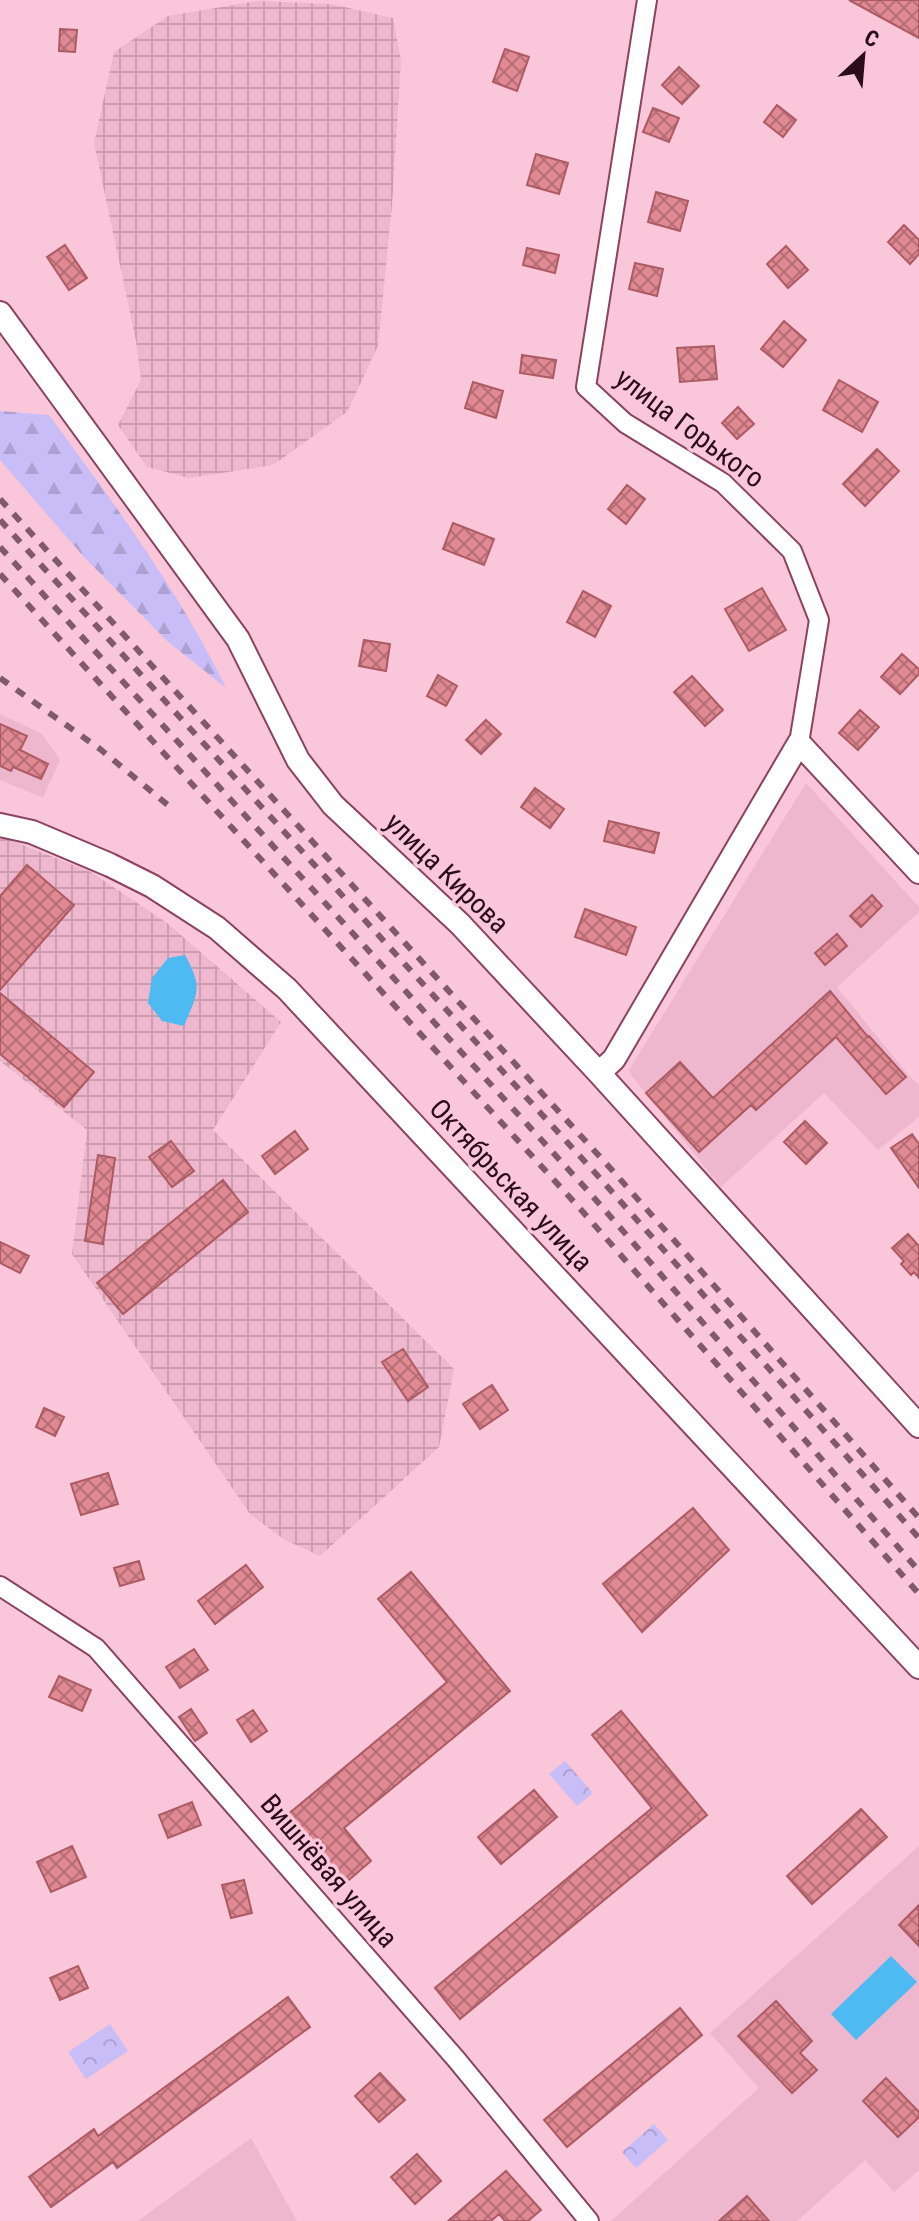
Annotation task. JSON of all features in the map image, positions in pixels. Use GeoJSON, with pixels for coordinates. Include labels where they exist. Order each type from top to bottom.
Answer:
{"type":"FeatureCollection","features":[{"type":"Feature","properties":{"kind":"street","name":"улица Горького"},"geometry":{"type":"LineString","coordinates":[[599,1073],[614,1059],[624,1043],[799,743],[819,620],[792,551],[723,483],[625,423],[586,387],[647,0]]}},
{"type":"Feature","properties":{"kind":"street","name":"улица Кирова"},"geometry":{"type":"LineString","coordinates":[[0,313],[238,639],[298,760],[333,805],[460,924],[919,1426]]}},
{"type":"Feature","properties":{"kind":"street"},"geometry":{"type":"LineString","coordinates":[[799,743],[919,872]]}},
{"type":"Feature","properties":{"kind":"street","name":"Октябрьская улица"},"geometry":{"type":"LineString","coordinates":[[0,825],[32,832],[152,886],[217,928],[287,989],[919,1667]]}},
{"type":"Feature","properties":{"kind":"street","name":"Вишнёвая улица"},"geometry":{"type":"LineString","coordinates":[[0,1586],[96,1648],[456,2059],[589,2221]]}},
{"type":"Feature","properties":{"kind":"shaded area"},"geometry":{"type":"Polygon","coordinates":[[[258,1],[331,4],[393,18],[401,61],[392,205],[378,346],[347,412],[273,465],[189,478],[147,467],[118,425],[141,380],[136,341],[94,143],[114,52],[168,16],[258,1]]]}},
{"type":"Feature","properties":{"kind":"shaded area"},"geometry":{"type":"Polygon","coordinates":[[[0,714],[42,734],[60,760],[43,798],[0,780],[0,714]]]}},
{"type":"Feature","properties":{"kind":"shaded area"},"geometry":{"type":"Polygon","coordinates":[[[806,783],[919,907],[919,912],[837,987],[919,1085],[919,1117],[878,1150],[824,1093],[721,1187],[629,1070],[806,783]]]}},
{"type":"Feature","properties":{"kind":"shaded area"},"geometry":{"type":"Polygon","coordinates":[[[0,836],[91,872],[167,923],[281,1022],[213,1130],[454,1369],[439,1447],[320,1556],[285,1540],[250,1514],[72,1254],[87,1130],[0,1061],[0,836]]]}},
{"type":"Feature","properties":{"kind":"shaded area"},"geometry":{"type":"Polygon","coordinates":[[[919,1846],[919,2170],[894,2192],[865,2160],[797,2221],[611,2221],[759,2088],[710,2033],[919,1846]]]}},
{"type":"Feature","properties":{"kind":"shaded area"},"geometry":{"type":"Polygon","coordinates":[[[251,2138],[297,2221],[138,2221],[251,2138]]]}},
{"type":"Feature","properties":{"kind":"green space"},"geometry":{"type":"Polygon","coordinates":[[[0,411],[49,415],[166,582],[226,688],[167,641],[84,557],[0,460],[0,411]]]}},
{"type":"Feature","properties":{"kind":"green space"},"geometry":{"type":"Polygon","coordinates":[[[565,1761],[593,1793],[577,1806],[549,1774],[565,1761]]]}},
{"type":"Feature","properties":{"kind":"green space"},"geometry":{"type":"Polygon","coordinates":[[[110,2024],[128,2051],[86,2079],[68,2052],[110,2024]]]}},
{"type":"Feature","properties":{"kind":"green space"},"geometry":{"type":"Polygon","coordinates":[[[654,2124],[668,2140],[636,2168],[622,2152],[654,2124]]]}},
{"type":"Feature","properties":{"kind":"water"},"geometry":{"type":"Polygon","coordinates":[[[185,955],[194,975],[196,990],[184,1026],[162,1021],[148,1003],[152,978],[168,958],[185,955]]]}},
{"type":"Feature","properties":{"kind":"water"},"geometry":{"type":"Polygon","coordinates":[[[891,1956],[917,1982],[856,2040],[831,2014],[891,1956]]]}},
{"type":"Feature","properties":{"kind":"building"},"geometry":{"type":"Polygon","coordinates":[[[849,0],[919,0],[919,38],[849,0]]]}},
{"type":"Feature","properties":{"kind":"building"},"geometry":{"type":"Polygon","coordinates":[[[60,29],[77,30],[75,52],[59,51],[60,29]]]}},
{"type":"Feature","properties":{"kind":"building"},"geometry":{"type":"Polygon","coordinates":[[[505,49],[529,57],[517,91],[493,82],[505,49]]]}},
{"type":"Feature","properties":{"kind":"building"},"geometry":{"type":"Polygon","coordinates":[[[679,67],[699,86],[682,104],[662,85],[679,67]]]}},
{"type":"Feature","properties":{"kind":"building"},"geometry":{"type":"Polygon","coordinates":[[[777,105],[796,120],[783,137],[764,122],[777,105]]]}},
{"type":"Feature","properties":{"kind":"building"},"geometry":{"type":"Polygon","coordinates":[[[653,108],[679,118],[669,142],[643,132],[653,108]]]}},
{"type":"Feature","properties":{"kind":"building"},"geometry":{"type":"Polygon","coordinates":[[[536,154],[568,163],[559,194],[527,185],[536,154]]]}},
{"type":"Feature","properties":{"kind":"building"},"geometry":{"type":"Polygon","coordinates":[[[656,192],[688,201],[680,231],[648,222],[656,192]]]}},
{"type":"Feature","properties":{"kind":"building"},"geometry":{"type":"Polygon","coordinates":[[[904,225],[919,240],[919,254],[910,264],[888,242],[904,225]]]}},
{"type":"Feature","properties":{"kind":"building"},"geometry":{"type":"Polygon","coordinates":[[[65,245],[87,278],[69,290],[47,257],[65,245]]]}},
{"type":"Feature","properties":{"kind":"building"},"geometry":{"type":"Polygon","coordinates":[[[786,246],[808,270],[788,288],[767,264],[786,246]]]}},
{"type":"Feature","properties":{"kind":"building"},"geometry":{"type":"Polygon","coordinates":[[[527,248],[559,255],[555,273],[523,265],[527,248]]]}},
{"type":"Feature","properties":{"kind":"building"},"geometry":{"type":"Polygon","coordinates":[[[635,263],[663,269],[657,296],[629,289],[635,263]]]}},
{"type":"Feature","properties":{"kind":"building"},"geometry":{"type":"Polygon","coordinates":[[[784,321],[806,340],[783,367],[761,349],[784,321]]]}},
{"type":"Feature","properties":{"kind":"building"},"geometry":{"type":"Polygon","coordinates":[[[714,346],[717,379],[680,382],[677,348],[714,346]]]}},
{"type":"Feature","properties":{"kind":"building"},"geometry":{"type":"Polygon","coordinates":[[[522,355],[556,360],[553,378],[520,373],[522,355]]]}},
{"type":"Feature","properties":{"kind":"building"},"geometry":{"type":"Polygon","coordinates":[[[839,380],[878,402],[862,432],[823,410],[839,380]]]}},
{"type":"Feature","properties":{"kind":"building"},"geometry":{"type":"Polygon","coordinates":[[[473,382],[503,391],[496,418],[465,408],[473,382]]]}},
{"type":"Feature","properties":{"kind":"building"},"geometry":{"type":"Polygon","coordinates":[[[738,407],[754,424],[737,439],[722,423],[738,407]]]}},
{"type":"Feature","properties":{"kind":"building"},"geometry":{"type":"Polygon","coordinates":[[[877,449],[899,471],[865,506],[843,484],[877,449]]]}},
{"type":"Feature","properties":{"kind":"building"},"geometry":{"type":"Polygon","coordinates":[[[627,485],[645,499],[626,524],[608,509],[627,485]]]}},
{"type":"Feature","properties":{"kind":"building"},"geometry":{"type":"Polygon","coordinates":[[[453,523],[494,539],[484,565],[443,549],[453,523]]]}},
{"type":"Feature","properties":{"kind":"building"},"geometry":{"type":"Polygon","coordinates":[[[762,588],[786,630],[749,651],[725,609],[762,588]]]}},
{"type":"Feature","properties":{"kind":"building"},"geometry":{"type":"Polygon","coordinates":[[[583,591],[611,606],[595,637],[567,622],[583,591]]]}},
{"type":"Feature","properties":{"kind":"building"},"geometry":{"type":"Polygon","coordinates":[[[364,640],[390,644],[386,671],[359,666],[364,640]]]}},
{"type":"Feature","properties":{"kind":"building"},"geometry":{"type":"Polygon","coordinates":[[[902,654],[919,669],[919,674],[900,694],[881,677],[902,654]]]}},
{"type":"Feature","properties":{"kind":"building"},"geometry":{"type":"Polygon","coordinates":[[[438,675],[457,686],[446,706],[427,696],[438,675]]]}},
{"type":"Feature","properties":{"kind":"building"},"geometry":{"type":"Polygon","coordinates":[[[692,676],[723,710],[705,726],[674,692],[692,676]]]}},
{"type":"Feature","properties":{"kind":"building"},"geometry":{"type":"Polygon","coordinates":[[[860,710],[879,727],[858,750],[839,733],[860,710]]]}},
{"type":"Feature","properties":{"kind":"building"},"geometry":{"type":"Polygon","coordinates":[[[486,720],[501,734],[481,754],[466,740],[486,720]]]}},
{"type":"Feature","properties":{"kind":"building"},"geometry":{"type":"Polygon","coordinates":[[[0,724],[27,736],[20,750],[48,764],[41,779],[13,767],[11,771],[0,766],[0,724]]]}},
{"type":"Feature","properties":{"kind":"building"},"geometry":{"type":"Polygon","coordinates":[[[535,788],[564,809],[550,828],[521,807],[535,788]]]}},
{"type":"Feature","properties":{"kind":"building"},"geometry":{"type":"Polygon","coordinates":[[[609,821],[659,833],[654,853],[604,841],[609,821]]]}},
{"type":"Feature","properties":{"kind":"building"},"geometry":{"type":"Polygon","coordinates":[[[27,865],[74,905],[0,990],[0,896],[27,865]]]}},
{"type":"Feature","properties":{"kind":"building"},"geometry":{"type":"Polygon","coordinates":[[[872,895],[882,906],[861,927],[850,916],[872,895]]]}},
{"type":"Feature","properties":{"kind":"building"},"geometry":{"type":"Polygon","coordinates":[[[585,909],[636,927],[626,955],[575,937],[585,909]]]}},
{"type":"Feature","properties":{"kind":"building"},"geometry":{"type":"Polygon","coordinates":[[[837,934],[847,946],[825,965],[815,953],[837,934]]]}},
{"type":"Feature","properties":{"kind":"building"},"geometry":{"type":"Polygon","coordinates":[[[830,991],[906,1077],[886,1094],[836,1037],[756,1110],[751,1105],[699,1152],[646,1093],[680,1062],[713,1098],[830,991]]]}},
{"type":"Feature","properties":{"kind":"building"},"geometry":{"type":"Polygon","coordinates":[[[0,993],[94,1072],[64,1107],[0,1054],[0,993]]]}},
{"type":"Feature","properties":{"kind":"building"},"geometry":{"type":"Polygon","coordinates":[[[805,1121],[827,1143],[806,1164],[784,1142],[805,1121]]]}},
{"type":"Feature","properties":{"kind":"building"},"geometry":{"type":"Polygon","coordinates":[[[295,1131],[308,1149],[275,1174],[262,1156],[295,1131]]]}},
{"type":"Feature","properties":{"kind":"building"},"geometry":{"type":"Polygon","coordinates":[[[912,1134],[919,1144],[919,1188],[891,1148],[912,1134]]]}},
{"type":"Feature","properties":{"kind":"building"},"geometry":{"type":"Polygon","coordinates":[[[171,1141],[194,1171],[172,1187],[149,1157],[171,1141]]]}},
{"type":"Feature","properties":{"kind":"building"},"geometry":{"type":"Polygon","coordinates":[[[98,1155],[115,1158],[103,1244],[85,1241],[98,1155]]]}},
{"type":"Feature","properties":{"kind":"building"},"geometry":{"type":"Polygon","coordinates":[[[223,1180],[248,1212],[123,1314],[97,1283],[223,1180]]]}},
{"type":"Feature","properties":{"kind":"building"},"geometry":{"type":"Polygon","coordinates":[[[908,1234],[919,1246],[919,1278],[914,1272],[911,1275],[901,1264],[904,1261],[892,1248],[908,1234]]]}},
{"type":"Feature","properties":{"kind":"building"},"geometry":{"type":"Polygon","coordinates":[[[0,1242],[29,1256],[20,1273],[0,1263],[0,1242]]]}},
{"type":"Feature","properties":{"kind":"building"},"geometry":{"type":"Polygon","coordinates":[[[403,1349],[428,1387],[408,1401],[382,1362],[403,1349]]]}},
{"type":"Feature","properties":{"kind":"building"},"geometry":{"type":"Polygon","coordinates":[[[492,1385],[508,1410],[480,1429],[463,1404],[492,1385]]]}},
{"type":"Feature","properties":{"kind":"building"},"geometry":{"type":"Polygon","coordinates":[[[44,1408],[64,1417],[55,1436],[36,1427],[44,1408]]]}},
{"type":"Feature","properties":{"kind":"building"},"geometry":{"type":"Polygon","coordinates":[[[108,1473],[118,1504],[81,1515],[71,1484],[108,1473]]]}},
{"type":"Feature","properties":{"kind":"building"},"geometry":{"type":"Polygon","coordinates":[[[693,1508],[729,1550],[642,1632],[603,1584],[693,1508]]]}},
{"type":"Feature","properties":{"kind":"building"},"geometry":{"type":"Polygon","coordinates":[[[139,1561],[144,1579],[120,1586],[114,1568],[139,1561]]]}},
{"type":"Feature","properties":{"kind":"building"},"geometry":{"type":"Polygon","coordinates":[[[246,1565],[263,1587],[215,1624],[198,1601],[246,1565]]]}},
{"type":"Feature","properties":{"kind":"building"},"geometry":{"type":"Polygon","coordinates":[[[411,1572],[510,1691],[344,1828],[371,1861],[343,1885],[286,1816],[447,1682],[378,1599],[411,1572]]]}},
{"type":"Feature","properties":{"kind":"building"},"geometry":{"type":"Polygon","coordinates":[[[194,1649],[208,1670],[180,1688],[166,1667],[194,1649]]]}},
{"type":"Feature","properties":{"kind":"building"},"geometry":{"type":"Polygon","coordinates":[[[59,1676],[91,1690],[82,1711],[49,1697],[59,1676]]]}},
{"type":"Feature","properties":{"kind":"building"},"geometry":{"type":"Polygon","coordinates":[[[191,1709],[207,1733],[195,1741],[179,1717],[191,1709]]]}},
{"type":"Feature","properties":{"kind":"building"},"geometry":{"type":"Polygon","coordinates":[[[253,1710],[267,1731],[251,1742],[237,1720],[253,1710]]]}},
{"type":"Feature","properties":{"kind":"building"},"geometry":{"type":"Polygon","coordinates":[[[621,1711],[707,1815],[460,2019],[435,1988],[652,1808],[592,1735],[621,1711]]]}},
{"type":"Feature","properties":{"kind":"building"},"geometry":{"type":"Polygon","coordinates":[[[534,1790],[557,1817],[501,1864],[478,1837],[534,1790]]]}},
{"type":"Feature","properties":{"kind":"building"},"geometry":{"type":"Polygon","coordinates":[[[192,1802],[201,1825],[168,1838],[159,1815],[192,1802]]]}},
{"type":"Feature","properties":{"kind":"building"},"geometry":{"type":"Polygon","coordinates":[[[861,1809],[887,1837],[812,1904],[787,1876],[861,1809]]]}},
{"type":"Feature","properties":{"kind":"building"},"geometry":{"type":"Polygon","coordinates":[[[72,1846],[86,1877],[51,1892],[37,1862],[72,1846]]]}},
{"type":"Feature","properties":{"kind":"building"},"geometry":{"type":"Polygon","coordinates":[[[244,1880],[252,1913],[231,1918],[222,1885],[244,1880]]]}},
{"type":"Feature","properties":{"kind":"building"},"geometry":{"type":"Polygon","coordinates":[[[919,1905],[919,1946],[899,1925],[919,1905]]]}},
{"type":"Feature","properties":{"kind":"building"},"geometry":{"type":"Polygon","coordinates":[[[78,1966],[88,1988],[60,2000],[50,1978],[78,1966]]]}},
{"type":"Feature","properties":{"kind":"building"},"geometry":{"type":"Polygon","coordinates":[[[288,1997],[310,2027],[117,2168],[113,2162],[51,2207],[29,2177],[94,2129],[98,2136],[288,1997]]]}},
{"type":"Feature","properties":{"kind":"building"},"geometry":{"type":"Polygon","coordinates":[[[776,2001],[812,2041],[800,2053],[817,2070],[792,2093],[738,2036],[776,2001]]]}},
{"type":"Feature","properties":{"kind":"building"},"geometry":{"type":"Polygon","coordinates":[[[680,2008],[702,2035],[567,2147],[544,2120],[680,2008]]]}},
{"type":"Feature","properties":{"kind":"building"},"geometry":{"type":"Polygon","coordinates":[[[380,2073],[405,2100],[379,2122],[355,2096],[380,2073]]]}},
{"type":"Feature","properties":{"kind":"building"},"geometry":{"type":"Polygon","coordinates":[[[886,2078],[919,2112],[919,2117],[898,2137],[863,2101],[886,2078]]]}},
{"type":"Feature","properties":{"kind":"building"},"geometry":{"type":"Polygon","coordinates":[[[417,2154],[441,2181],[415,2204],[391,2177],[417,2154]]]}},
{"type":"Feature","properties":{"kind":"building"},"geometry":{"type":"Polygon","coordinates":[[[506,2171],[541,2210],[528,2221],[505,2221],[499,2214],[491,2221],[448,2221],[506,2171]]]}},
{"type":"Feature","properties":{"kind":"building"},"geometry":{"type":"Polygon","coordinates":[[[747,2196],[769,2221],[719,2221],[747,2196]]]}},
{"type":"Feature","properties":{"kind":"railway"},"geometry":{"type":"LineString","coordinates":[[0,499],[612,1170],[919,1518]]}},
{"type":"Feature","properties":{"kind":"railway"},"geometry":{"type":"LineString","coordinates":[[0,520],[598,1176],[919,1538]]}},
{"type":"Feature","properties":{"kind":"railway"},"geometry":{"type":"LineString","coordinates":[[0,547],[589,1192],[919,1571]]}},
{"type":"Feature","properties":{"kind":"railway"},"geometry":{"type":"LineString","coordinates":[[0,574],[575,1203],[919,1594]]}},
{"type":"Feature","properties":{"kind":"railway"},"geometry":{"type":"LineString","coordinates":[[0,678],[100,749],[175,811]]}}]}
